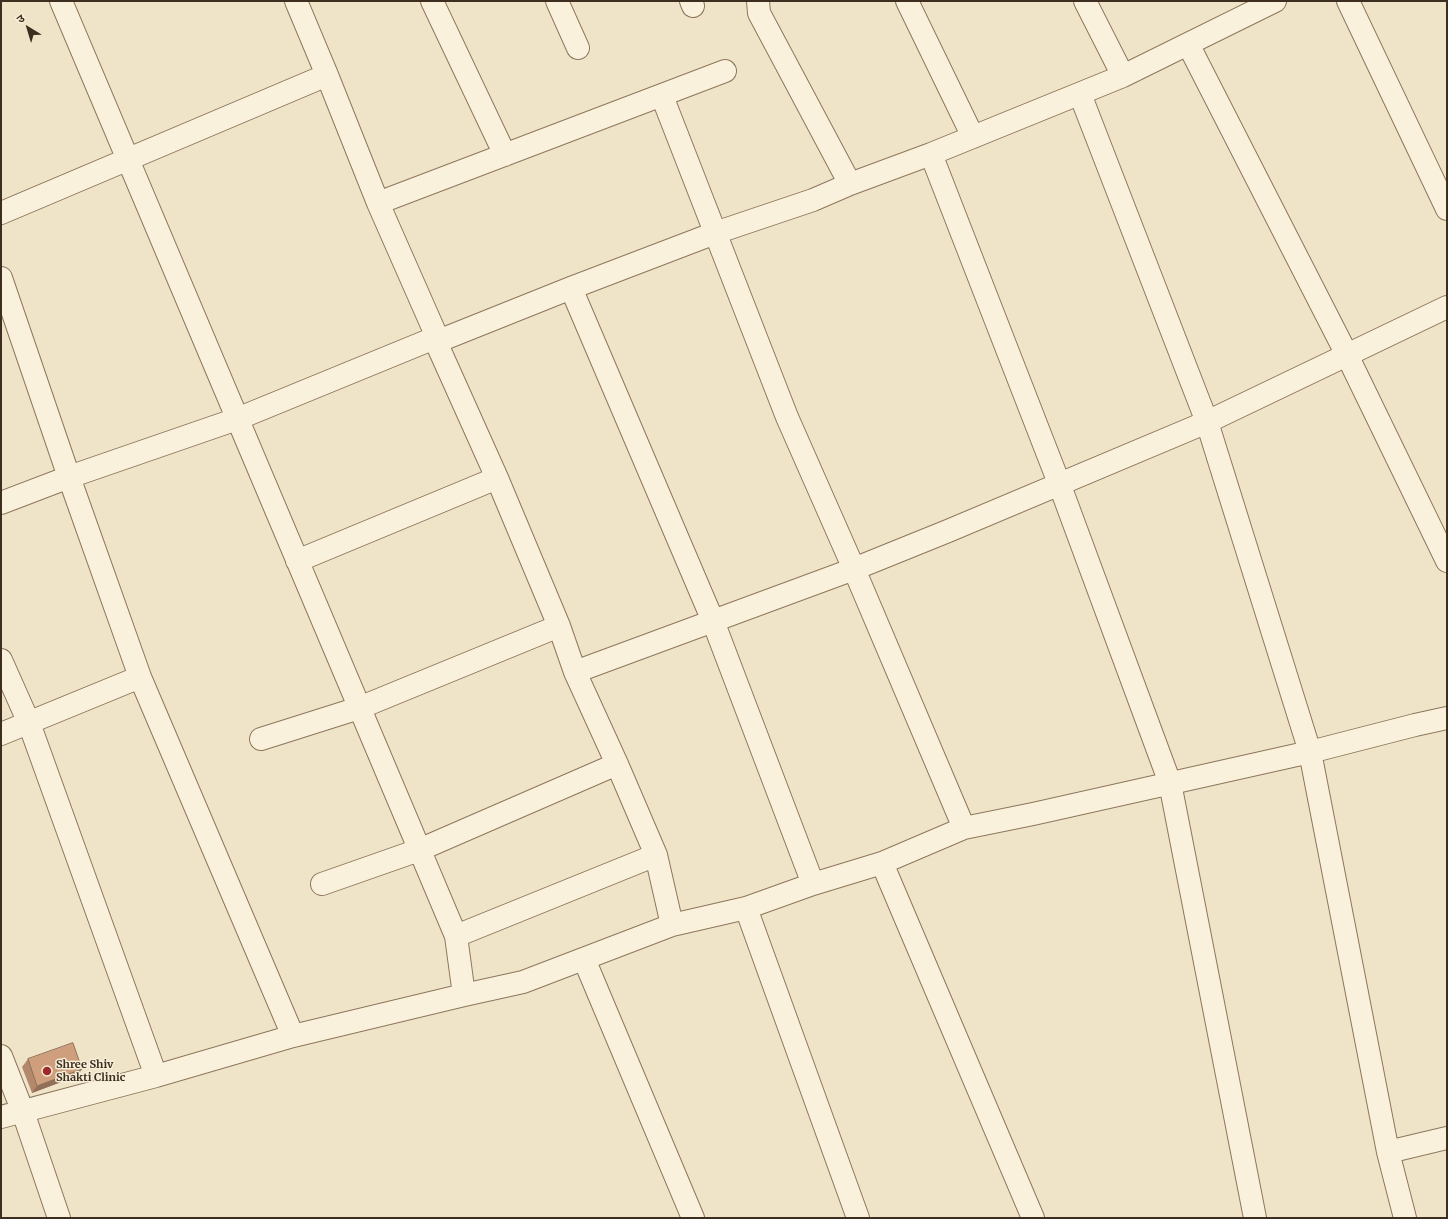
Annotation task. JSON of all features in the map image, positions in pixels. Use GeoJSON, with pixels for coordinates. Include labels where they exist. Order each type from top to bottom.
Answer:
{"type":"FeatureCollection","features":[{"type":"Feature","properties":{"kind":"street"},"geometry":{"type":"LineString","coordinates":[[61,1],[456,936],[464,995]]}},
{"type":"Feature","properties":{"kind":"street"},"geometry":{"type":"LineString","coordinates":[[296,1],[328,75],[378,203],[559,626],[575,672],[656,855],[672,925]]}},
{"type":"Feature","properties":{"kind":"street"},"geometry":{"type":"LineString","coordinates":[[432,1],[504,155]]}},
{"type":"Feature","properties":{"kind":"street"},"geometry":{"type":"LineString","coordinates":[[557,1],[578,48]]}},
{"type":"Feature","properties":{"kind":"street"},"geometry":{"type":"LineString","coordinates":[[758,1],[759,13],[850,184]]}},
{"type":"Feature","properties":{"kind":"street"},"geometry":{"type":"LineString","coordinates":[[907,1],[973,137]]}},
{"type":"Feature","properties":{"kind":"street"},"geometry":{"type":"LineString","coordinates":[[1085,1],[1123,76]]}},
{"type":"Feature","properties":{"kind":"street"},"geometry":{"type":"LineString","coordinates":[[1348,1],[1447,208]]}},
{"type":"Feature","properties":{"kind":"street"},"geometry":{"type":"LineString","coordinates":[[1,503],[237,419],[437,339],[570,288],[715,233],[813,200],[850,184],[931,154],[1123,76],[1267,3]]}},
{"type":"Feature","properties":{"kind":"street"},"geometry":{"type":"LineString","coordinates":[[1188,44],[1347,355],[1447,562]]}},
{"type":"Feature","properties":{"kind":"street"},"geometry":{"type":"LineString","coordinates":[[378,203],[725,71]]}},
{"type":"Feature","properties":{"kind":"street"},"geometry":{"type":"LineString","coordinates":[[1,213],[328,75]]}},
{"type":"Feature","properties":{"kind":"street"},"geometry":{"type":"LineString","coordinates":[[1080,94],[1207,422],[1310,752],[1388,1152],[1405,1218]]}},
{"type":"Feature","properties":{"kind":"street"},"geometry":{"type":"LineString","coordinates":[[662,96],[787,417],[854,569],[964,828]]}},
{"type":"Feature","properties":{"kind":"street"},"geometry":{"type":"LineString","coordinates":[[931,154],[1059,483],[1170,784],[1255,1218]]}},
{"type":"Feature","properties":{"kind":"street"},"geometry":{"type":"LineString","coordinates":[[1,278],[69,478],[140,677],[293,1036]]}},
{"type":"Feature","properties":{"kind":"street"},"geometry":{"type":"LineString","coordinates":[[570,288],[714,621],[813,884]]}},
{"type":"Feature","properties":{"kind":"street"},"geometry":{"type":"LineString","coordinates":[[575,672],[854,569],[948,531],[1207,422],[1447,307]]}},
{"type":"Feature","properties":{"kind":"street"},"geometry":{"type":"LineString","coordinates":[[297,561],[496,478]]}},
{"type":"Feature","properties":{"kind":"street"},"geometry":{"type":"LineString","coordinates":[[261,739],[359,708],[559,626]]}},
{"type":"Feature","properties":{"kind":"street"},"geometry":{"type":"LineString","coordinates":[[1,660],[29,723],[156,1076]]}},
{"type":"Feature","properties":{"kind":"street"},"geometry":{"type":"LineString","coordinates":[[1,734],[140,677]]}},
{"type":"Feature","properties":{"kind":"street"},"geometry":{"type":"LineString","coordinates":[[1,1117],[156,1076],[293,1036],[523,982],[672,925],[746,908],[813,884],[882,863],[964,828],[1170,784],[1310,752],[1401,728],[1447,718]]}},
{"type":"Feature","properties":{"kind":"street"},"geometry":{"type":"LineString","coordinates":[[322,884],[419,850],[617,764]]}},
{"type":"Feature","properties":{"kind":"street"},"geometry":{"type":"LineString","coordinates":[[456,936],[656,855]]}},
{"type":"Feature","properties":{"kind":"street"},"geometry":{"type":"LineString","coordinates":[[882,863],[1033,1218]]}},
{"type":"Feature","properties":{"kind":"street"},"geometry":{"type":"LineString","coordinates":[[746,908],[858,1218]]}},
{"type":"Feature","properties":{"kind":"street"},"geometry":{"type":"LineString","coordinates":[[584,959],[693,1218]]}},
{"type":"Feature","properties":{"kind":"street"},"geometry":{"type":"LineString","coordinates":[[1,1056],[23,1112],[59,1218]]}},
{"type":"Feature","properties":{"kind":"street"},"geometry":{"type":"LineString","coordinates":[[1388,1152],[1447,1138]]}},
{"type":"Feature","properties":{"kind":"building"},"geometry":{"type":"Polygon","coordinates":[[[73,1043],[82,1069],[37,1086],[28,1059],[73,1043]]]}},
{"type":"Feature","properties":{"kind":"place","name":"Shree Shiv Shakti Clinic"},"geometry":{"type":"Point","coordinates":[47,1071]}}]}
